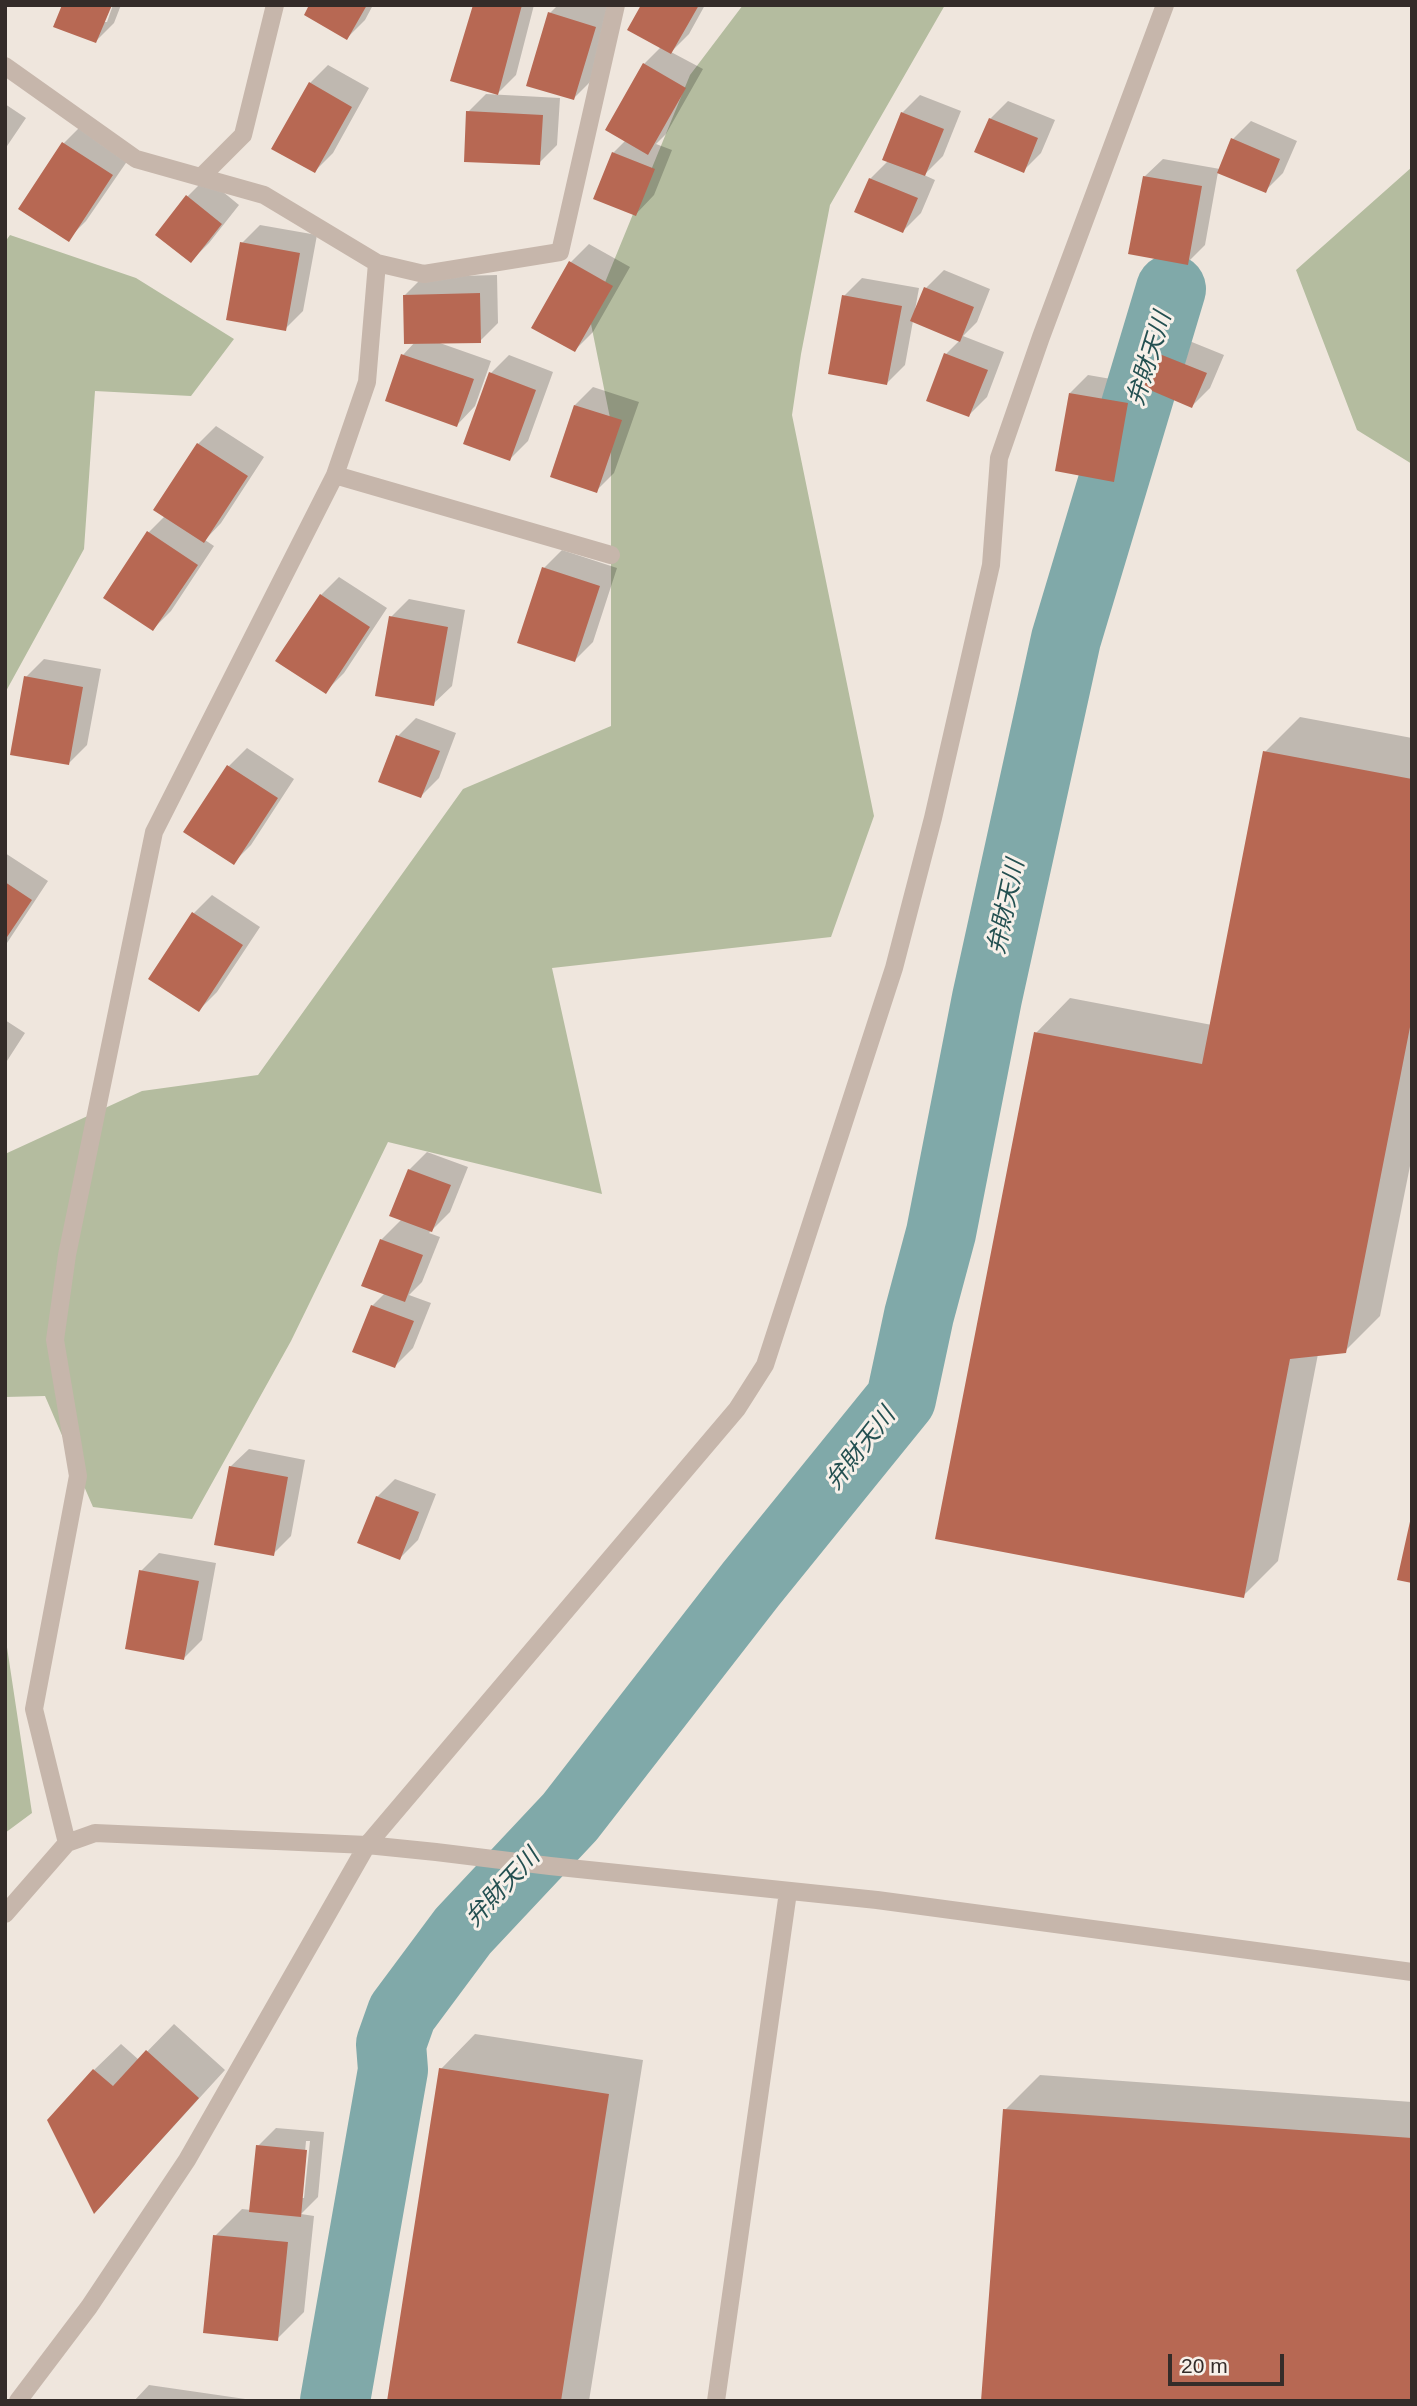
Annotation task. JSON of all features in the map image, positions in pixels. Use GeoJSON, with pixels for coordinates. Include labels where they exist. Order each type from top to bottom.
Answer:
{"type":"FeatureCollection","features":[{"type":"Feature","properties":{"kind":"street"},"geometry":{"type":"LineString","coordinates":[[201,177],[243,135],[275,5]]}},
{"type":"Feature","properties":{"kind":"street"},"geometry":{"type":"LineString","coordinates":[[5,66],[136,159],[264,195],[377,263],[424,274],[560,252],[616,5]]}},
{"type":"Feature","properties":{"kind":"street"},"geometry":{"type":"LineString","coordinates":[[18,2401],[89,2307],[187,2160],[367,1845],[737,1409],[765,1365],[894,968],[930,831],[991,565],[999,458],[1041,337],[1165,5]]}},
{"type":"Feature","properties":{"kind":"street"},"geometry":{"type":"LineString","coordinates":[[67,1843],[34,1709],[78,1476],[55,1340],[66,1255],[154,832],[335,475],[367,382],[377,263]]}},
{"type":"Feature","properties":{"kind":"street"},"geometry":{"type":"LineString","coordinates":[[335,475],[611,555]]}},
{"type":"Feature","properties":{"kind":"street"},"geometry":{"type":"LineString","coordinates":[[5,1914],[67,1843],[95,1833],[367,1845],[436,1852],[877,1900],[1412,1972]]}},
{"type":"Feature","properties":{"kind":"street"},"geometry":{"type":"LineString","coordinates":[[716,2401],[788,1892]]}},
{"type":"Feature","properties":{"kind":"green space"},"geometry":{"type":"Polygon","coordinates":[[[743,5],[945,5],[830,205],[792,415],[874,816],[831,937],[552,968],[602,1194],[388,1142],[291,1341],[192,1519],[93,1507],[45,1396],[5,1397],[5,1154],[142,1091],[258,1075],[463,789],[611,726],[611,423],[590,319],[690,75],[743,5]]]}},
{"type":"Feature","properties":{"kind":"green space"},"geometry":{"type":"Polygon","coordinates":[[[1412,167],[1412,464],[1357,430],[1296,270],[1412,167]]]}},
{"type":"Feature","properties":{"kind":"green space"},"geometry":{"type":"Polygon","coordinates":[[[10,235],[136,278],[234,339],[191,396],[95,391],[84,549],[5,693],[5,242],[10,235]]]}},
{"type":"Feature","properties":{"kind":"green space"},"geometry":{"type":"Polygon","coordinates":[[[5,1634],[32,1813],[5,1833],[5,1634]]]}},
{"type":"Feature","properties":{"kind":"building"},"geometry":{"type":"Polygon","coordinates":[[[62,5],[112,5],[96,43],[53,27],[62,5]]]}},
{"type":"Feature","properties":{"kind":"building"},"geometry":{"type":"Polygon","coordinates":[[[309,5],[367,5],[347,40],[304,15],[309,5]]]}},
{"type":"Feature","properties":{"kind":"building"},"geometry":{"type":"Polygon","coordinates":[[[473,5],[522,5],[498,95],[450,81],[473,5]]]}},
{"type":"Feature","properties":{"kind":"building"},"geometry":{"type":"Polygon","coordinates":[[[641,5],[699,5],[671,54],[627,30],[641,5]]]}},
{"type":"Feature","properties":{"kind":"building"},"geometry":{"type":"Polygon","coordinates":[[[548,12],[596,27],[574,100],[526,86],[548,12]]]}},
{"type":"Feature","properties":{"kind":"building"},"geometry":{"type":"Polygon","coordinates":[[[643,63],[686,88],[648,155],[605,130],[643,63]]]}},
{"type":"Feature","properties":{"kind":"building"},"geometry":{"type":"Polygon","coordinates":[[[309,82],[352,107],[315,173],[271,149],[309,82]]]}},
{"type":"Feature","properties":{"kind":"building"},"geometry":{"type":"Polygon","coordinates":[[[466,111],[543,115],[540,165],[464,162],[466,111]]]}},
{"type":"Feature","properties":{"kind":"building"},"geometry":{"type":"Polygon","coordinates":[[[901,112],[944,129],[925,176],[882,160],[901,112]]]}},
{"type":"Feature","properties":{"kind":"building"},"geometry":{"type":"Polygon","coordinates":[[[989,118],[1038,138],[1024,173],[974,152],[989,118]]]}},
{"type":"Feature","properties":{"kind":"building"},"geometry":{"type":"Polygon","coordinates":[[[1231,138],[1280,159],[1266,193],[1217,173],[1231,138]]]}},
{"type":"Feature","properties":{"kind":"building"},"geometry":{"type":"Polygon","coordinates":[[[62,142],[113,175],[69,242],[18,209],[62,142]]]}},
{"type":"Feature","properties":{"kind":"building"},"geometry":{"type":"Polygon","coordinates":[[[612,152],[655,169],[636,216],[593,199],[612,152]]]}},
{"type":"Feature","properties":{"kind":"building"},"geometry":{"type":"Polygon","coordinates":[[[1143,176],[1202,186],[1188,265],[1128,254],[1143,176]]]}},
{"type":"Feature","properties":{"kind":"building"},"geometry":{"type":"Polygon","coordinates":[[[869,178],[918,198],[903,233],[854,212],[869,178]]]}},
{"type":"Feature","properties":{"kind":"building"},"geometry":{"type":"Polygon","coordinates":[[[186,195],[222,224],[191,263],[155,235],[186,195]]]}},
{"type":"Feature","properties":{"kind":"building"},"geometry":{"type":"Polygon","coordinates":[[[240,242],[300,253],[286,331],[226,320],[240,242]]]}},
{"type":"Feature","properties":{"kind":"building"},"geometry":{"type":"Polygon","coordinates":[[[569,261],[613,286],[575,352],[531,328],[569,261]]]}},
{"type":"Feature","properties":{"kind":"building"},"geometry":{"type":"Polygon","coordinates":[[[924,287],[974,307],[960,342],[910,321],[924,287]]]}},
{"type":"Feature","properties":{"kind":"building"},"geometry":{"type":"Polygon","coordinates":[[[480,293],[481,343],[404,344],[403,295],[480,293]]]}},
{"type":"Feature","properties":{"kind":"building"},"geometry":{"type":"Polygon","coordinates":[[[842,295],[902,306],[887,385],[828,374],[842,295]]]}},
{"type":"Feature","properties":{"kind":"building"},"geometry":{"type":"Polygon","coordinates":[[[944,353],[988,370],[969,417],[926,401],[944,353]]]}},
{"type":"Feature","properties":{"kind":"building"},"geometry":{"type":"Polygon","coordinates":[[[1157,353],[1207,373],[1192,408],[1143,387],[1157,353]]]}},
{"type":"Feature","properties":{"kind":"building"},"geometry":{"type":"Polygon","coordinates":[[[401,354],[474,379],[457,427],[385,401],[401,354]]]}},
{"type":"Feature","properties":{"kind":"building"},"geometry":{"type":"Polygon","coordinates":[[[489,372],[536,390],[510,461],[463,444],[489,372]]]}},
{"type":"Feature","properties":{"kind":"building"},"geometry":{"type":"Polygon","coordinates":[[[1069,393],[1128,403],[1114,482],[1055,471],[1069,393]]]}},
{"type":"Feature","properties":{"kind":"building"},"geometry":{"type":"Polygon","coordinates":[[[574,405],[622,420],[597,493],[550,477],[574,405]]]}},
{"type":"Feature","properties":{"kind":"building"},"geometry":{"type":"Polygon","coordinates":[[[197,443],[248,476],[204,543],[153,510],[197,443]]]}},
{"type":"Feature","properties":{"kind":"building"},"geometry":{"type":"Polygon","coordinates":[[[147,531],[198,565],[153,631],[103,598],[147,531]]]}},
{"type":"Feature","properties":{"kind":"building"},"geometry":{"type":"Polygon","coordinates":[[[542,567],[600,586],[575,662],[517,643],[542,567]]]}},
{"type":"Feature","properties":{"kind":"building"},"geometry":{"type":"Polygon","coordinates":[[[320,594],[370,627],[326,694],[275,661],[320,594]]]}},
{"type":"Feature","properties":{"kind":"building"},"geometry":{"type":"Polygon","coordinates":[[[389,616],[448,627],[434,706],[375,696],[389,616]]]}},
{"type":"Feature","properties":{"kind":"building"},"geometry":{"type":"Polygon","coordinates":[[[24,676],[83,687],[69,765],[10,755],[24,676]]]}},
{"type":"Feature","properties":{"kind":"building"},"geometry":{"type":"Polygon","coordinates":[[[396,735],[440,751],[421,798],[378,782],[396,735]]]}},
{"type":"Feature","properties":{"kind":"building"},"geometry":{"type":"Polygon","coordinates":[[[1263,751],[1412,779],[1412,1017],[1346,1353],[1290,1359],[1244,1598],[935,1539],[1034,1032],[1202,1064],[1263,751]]]}},
{"type":"Feature","properties":{"kind":"building"},"geometry":{"type":"Polygon","coordinates":[[[227,765],[278,798],[234,865],[183,832],[227,765]]]}},
{"type":"Feature","properties":{"kind":"building"},"geometry":{"type":"Polygon","coordinates":[[[5,882],[32,900],[5,940],[5,882]]]}},
{"type":"Feature","properties":{"kind":"building"},"geometry":{"type":"Polygon","coordinates":[[[192,912],[243,945],[199,1012],[148,979],[192,912]]]}},
{"type":"Feature","properties":{"kind":"building"},"geometry":{"type":"Polygon","coordinates":[[[408,1169],[451,1185],[432,1232],[389,1216],[408,1169]]]}},
{"type":"Feature","properties":{"kind":"building"},"geometry":{"type":"Polygon","coordinates":[[[380,1239],[423,1255],[405,1302],[361,1286],[380,1239]]]}},
{"type":"Feature","properties":{"kind":"building"},"geometry":{"type":"Polygon","coordinates":[[[371,1305],[414,1321],[395,1368],[352,1352],[371,1305]]]}},
{"type":"Feature","properties":{"kind":"building"},"geometry":{"type":"Polygon","coordinates":[[[229,1466],[288,1477],[274,1556],[214,1545],[229,1466]]]}},
{"type":"Feature","properties":{"kind":"building"},"geometry":{"type":"Polygon","coordinates":[[[376,1496],[419,1512],[400,1560],[357,1543],[376,1496]]]}},
{"type":"Feature","properties":{"kind":"building"},"geometry":{"type":"Polygon","coordinates":[[[1412,1517],[1412,1583],[1397,1580],[1412,1517]]]}},
{"type":"Feature","properties":{"kind":"building"},"geometry":{"type":"Polygon","coordinates":[[[139,1570],[199,1581],[184,1660],[125,1649],[139,1570]]]}},
{"type":"Feature","properties":{"kind":"building"},"geometry":{"type":"Polygon","coordinates":[[[146,2050],[199,2098],[94,2214],[47,2120],[93,2069],[113,2086],[146,2050]]]}},
{"type":"Feature","properties":{"kind":"building"},"geometry":{"type":"Polygon","coordinates":[[[439,2068],[609,2094],[561,2401],[387,2401],[439,2068]]]}},
{"type":"Feature","properties":{"kind":"building"},"geometry":{"type":"Polygon","coordinates":[[[1003,2109],[1412,2138],[1412,2401],[981,2401],[1003,2109]]]}},
{"type":"Feature","properties":{"kind":"building"},"geometry":{"type":"Polygon","coordinates":[[[256,2145],[307,2150],[301,2217],[249,2212],[256,2145]]]}},
{"type":"Feature","properties":{"kind":"building"},"geometry":{"type":"Polygon","coordinates":[[[213,2235],[288,2242],[278,2341],[203,2333],[213,2235]]]}},
{"type":"Feature","properties":{"kind":"waterway","name":"弁財天川"},"geometry":{"type":"LineString","coordinates":[[335,2401],[393,2070],[391,2044],[402,2013],[463,1931],[570,1817],[751,1584],[901,1399],[919,1315],[941,1233],[987,998],[1066,639],[1171,289]]}}]}
